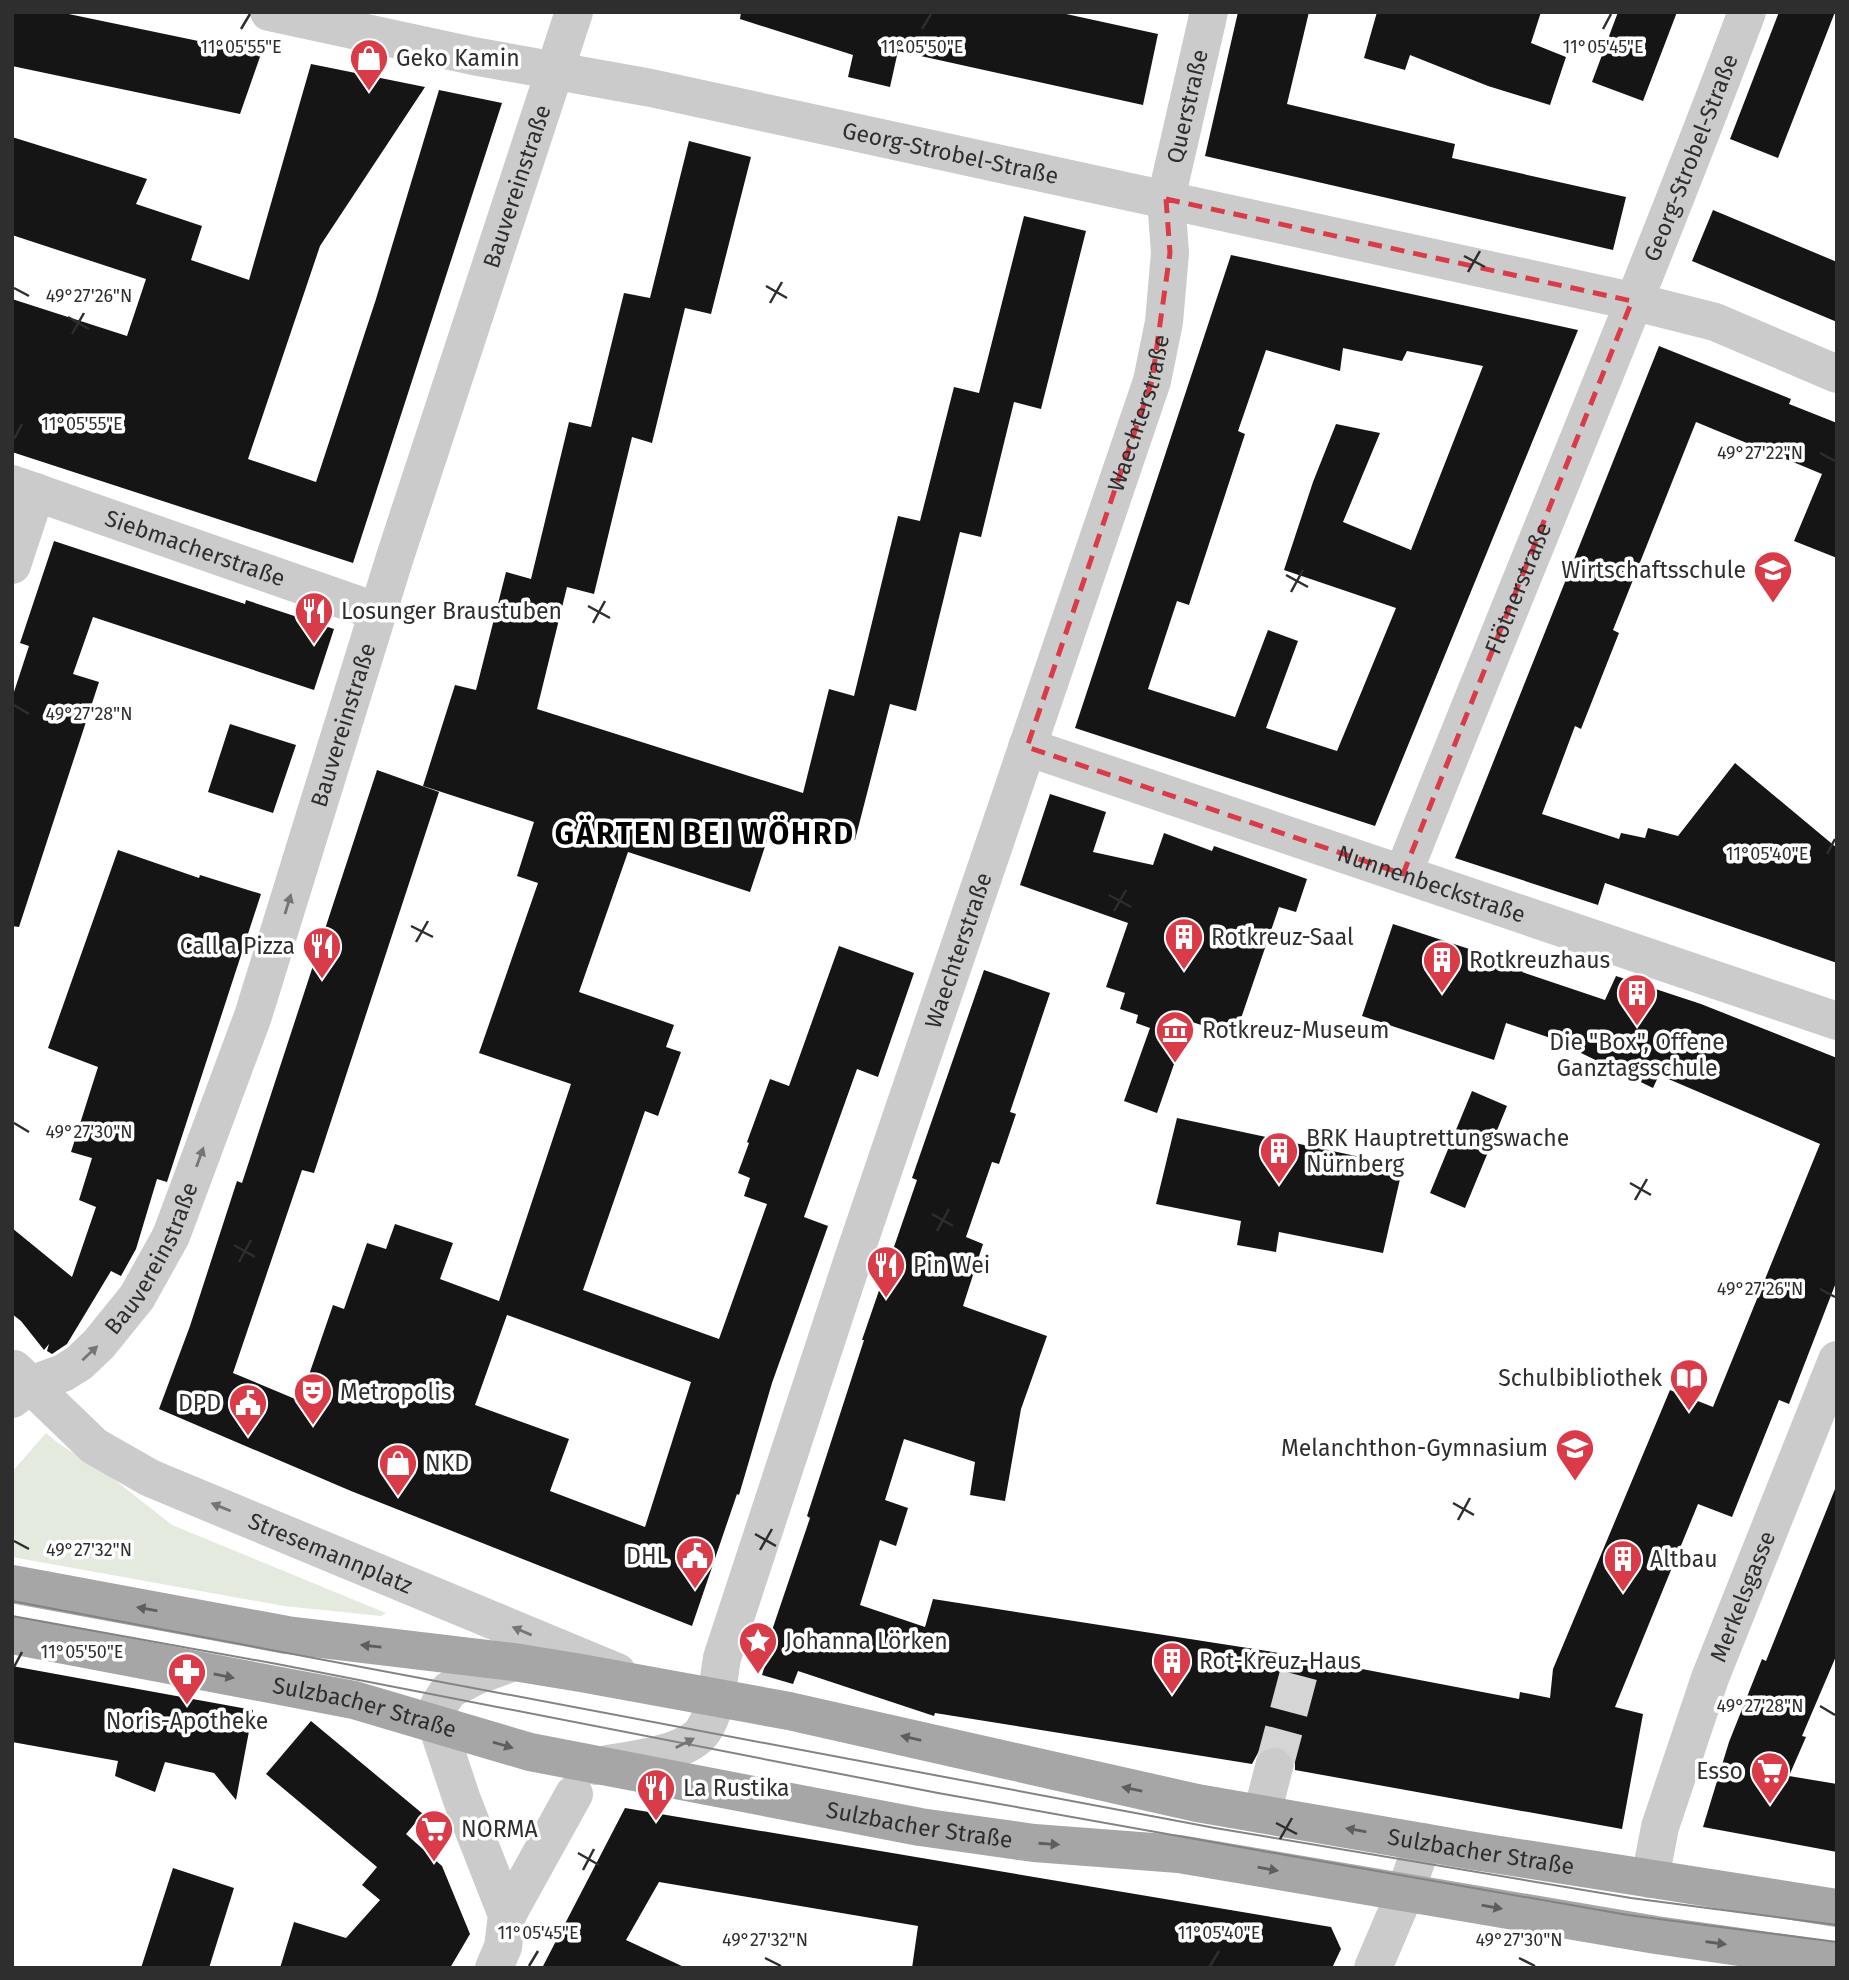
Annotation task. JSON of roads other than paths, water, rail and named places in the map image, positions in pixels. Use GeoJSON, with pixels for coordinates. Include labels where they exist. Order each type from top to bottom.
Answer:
{"type":"FeatureCollection","features":[{"type":"Feature","properties":{"kind":"main road","name":"Sulzbacher Straße"},"geometry":{"type":"LineString","coordinates":[[12,1584],[287,1635],[514,1662],[715,1697],[872,1729],[1159,1795],[1423,1842],[1837,1908]]}},
{"type":"Feature","properties":{"kind":"main road","name":"Sulzbacher Straße"},"geometry":{"type":"LineString","coordinates":[[12,1635],[354,1700],[530,1752],[585,1780],[1034,1843],[1179,1854],[1656,1935],[1837,1961]]}},
{"type":"Feature","properties":{"kind":"street","name":"Georg-Strobel-Straße"},"geometry":{"type":"LineString","coordinates":[[269,12],[554,71],[651,88],[1632,301],[1715,322],[1837,374]]}},
{"type":"Feature","properties":{"kind":"street","name":"Bauvereinstraße"},"geometry":{"type":"LineString","coordinates":[[18,1384],[62,1373],[79,1363],[99,1344],[137,1297],[171,1236],[253,1016],[378,612],[574,12]]}},
{"type":"Feature","properties":{"kind":"street","name":"Querstraße"},"geometry":{"type":"LineString","coordinates":[[1166,199],[1209,12]]}},
{"type":"Feature","properties":{"kind":"street","name":"Georg-Strobel-Straße"},"geometry":{"type":"LineString","coordinates":[[1632,301],[1682,184],[1747,12]]}},
{"type":"Feature","properties":{"kind":"street","name":"Waechterstraße"},"geometry":{"type":"LineString","coordinates":[[585,1780],[651,1755],[688,1745],[702,1731],[711,1714],[722,1658],[822,1352],[1152,381],[1164,322],[1170,253],[1166,199]]}},
{"type":"Feature","properties":{"kind":"street","name":"Flötnerstraße"},"geometry":{"type":"LineString","coordinates":[[1403,874],[1632,301]]}},
{"type":"Feature","properties":{"kind":"street","name":"Siebmacherstraße"},"geometry":{"type":"LineString","coordinates":[[24,488],[378,612]]}},
{"type":"Feature","properties":{"kind":"street"},"geometry":{"type":"LineString","coordinates":[[12,565],[24,488]]}},
{"type":"Feature","properties":{"kind":"street","name":"Nunnenbeckstraße"},"geometry":{"type":"LineString","coordinates":[[1027,747],[1837,1021]]}},
{"type":"Feature","properties":{"kind":"street","name":"Merkelsgasse"},"geometry":{"type":"LineString","coordinates":[[1650,1879],[1660,1827],[1710,1678],[1837,1360]]}},
{"type":"Feature","properties":{"kind":"street","name":"Stresemannplatz"},"geometry":{"type":"LineString","coordinates":[[18,1384],[94,1446],[150,1478],[425,1590],[652,1687]]}},
{"type":"Feature","properties":{"kind":"street"},"geometry":{"type":"LineString","coordinates":[[507,1915],[462,1800],[437,1725],[439,1705],[449,1690],[476,1676],[514,1662]]}},
{"type":"Feature","properties":{"kind":"street"},"geometry":{"type":"LineString","coordinates":[[1262,1814],[1274,1767]]}},
{"type":"Feature","properties":{"kind":"street"},"geometry":{"type":"LineString","coordinates":[[495,1968],[503,1947],[507,1915],[585,1780]]}},
{"type":"Feature","properties":{"kind":"street"},"geometry":{"type":"LineString","coordinates":[[1373,1968],[1423,1842]]}},
{"type":"Feature","properties":{"kind":"tunnel"},"geometry":{"type":"LineString","coordinates":[[1274,1767],[1303,1658]]}},
{"type":"Feature","properties":{"kind":"tram line"},"geometry":{"type":"LineString","coordinates":[[12,1601],[1215,1828],[1631,1898],[1837,1925]]}},
{"type":"Feature","properties":{"kind":"tram line"},"geometry":{"type":"LineString","coordinates":[[12,1616],[277,1664],[938,1793],[1251,1849],[1628,1915],[1837,1942]]}},
{"type":"Feature","properties":{"kind":"place","name":"Geko Kamin"},"geometry":{"type":"Point","coordinates":[369,92]}},
{"type":"Feature","properties":{"kind":"place","name":"Wirtschaftsschule"},"geometry":{"type":"Point","coordinates":[1773,604]}},
{"type":"Feature","properties":{"kind":"place","name":"Losunger Braustuben"},"geometry":{"type":"Point","coordinates":[314,645]}},
{"type":"Feature","properties":{"kind":"place","name":"Rotkreuz-Saal"},"geometry":{"type":"Point","coordinates":[1184,971]}},
{"type":"Feature","properties":{"kind":"place","name":"Call a Pizza"},"geometry":{"type":"Point","coordinates":[322,980]}},
{"type":"Feature","properties":{"kind":"place","name":"Rotkreuzhaus"},"geometry":{"type":"Point","coordinates":[1442,994]}},
{"type":"Feature","properties":{"kind":"place","name":"Die \"Box\", Offene Ganztagsschule"},"geometry":{"type":"Point","coordinates":[1637,1027]}},
{"type":"Feature","properties":{"kind":"place","name":"Rotkreuz-Museum"},"geometry":{"type":"Point","coordinates":[1175,1064]}},
{"type":"Feature","properties":{"kind":"place","name":"BRK Hauptrettungswache Nürnberg"},"geometry":{"type":"Point","coordinates":[1279,1185]}},
{"type":"Feature","properties":{"kind":"place","name":"Pin Wei"},"geometry":{"type":"Point","coordinates":[886,1299]}},
{"type":"Feature","properties":{"kind":"place","name":"Schulbibliothek"},"geometry":{"type":"Point","coordinates":[1689,1412]}},
{"type":"Feature","properties":{"kind":"place","name":"Metropolis"},"geometry":{"type":"Point","coordinates":[313,1426]}},
{"type":"Feature","properties":{"kind":"place","name":"DPD"},"geometry":{"type":"Point","coordinates":[248,1437]}},
{"type":"Feature","properties":{"kind":"place","name":"Melanchthon-Gymnasium"},"geometry":{"type":"Point","coordinates":[1575,1482]}},
{"type":"Feature","properties":{"kind":"place","name":"NKD"},"geometry":{"type":"Point","coordinates":[398,1497]}},
{"type":"Feature","properties":{"kind":"place","name":"DHL"},"geometry":{"type":"Point","coordinates":[695,1590]}},
{"type":"Feature","properties":{"kind":"place","name":"Altbau"},"geometry":{"type":"Point","coordinates":[1623,1593]}},
{"type":"Feature","properties":{"kind":"place","name":"Johanna Lörken"},"geometry":{"type":"Point","coordinates":[758,1675]}},
{"type":"Feature","properties":{"kind":"place","name":"Rot-Kreuz-Haus"},"geometry":{"type":"Point","coordinates":[1172,1695]}},
{"type":"Feature","properties":{"kind":"place","name":"Noris-Apotheke"},"geometry":{"type":"Point","coordinates":[187,1706]}},
{"type":"Feature","properties":{"kind":"place","name":"Esso"},"geometry":{"type":"Point","coordinates":[1770,1805]}},
{"type":"Feature","properties":{"kind":"place","name":"La Rustika"},"geometry":{"type":"Point","coordinates":[656,1822]}},
{"type":"Feature","properties":{"kind":"place","name":"NORMA"},"geometry":{"type":"Point","coordinates":[434,1863]}},
{"type":"Feature","properties":{"kind":"district","name":"GÄRTEN BEI WÖHRD"},"geometry":{"type":"Point","coordinates":[705,834]}}]}
